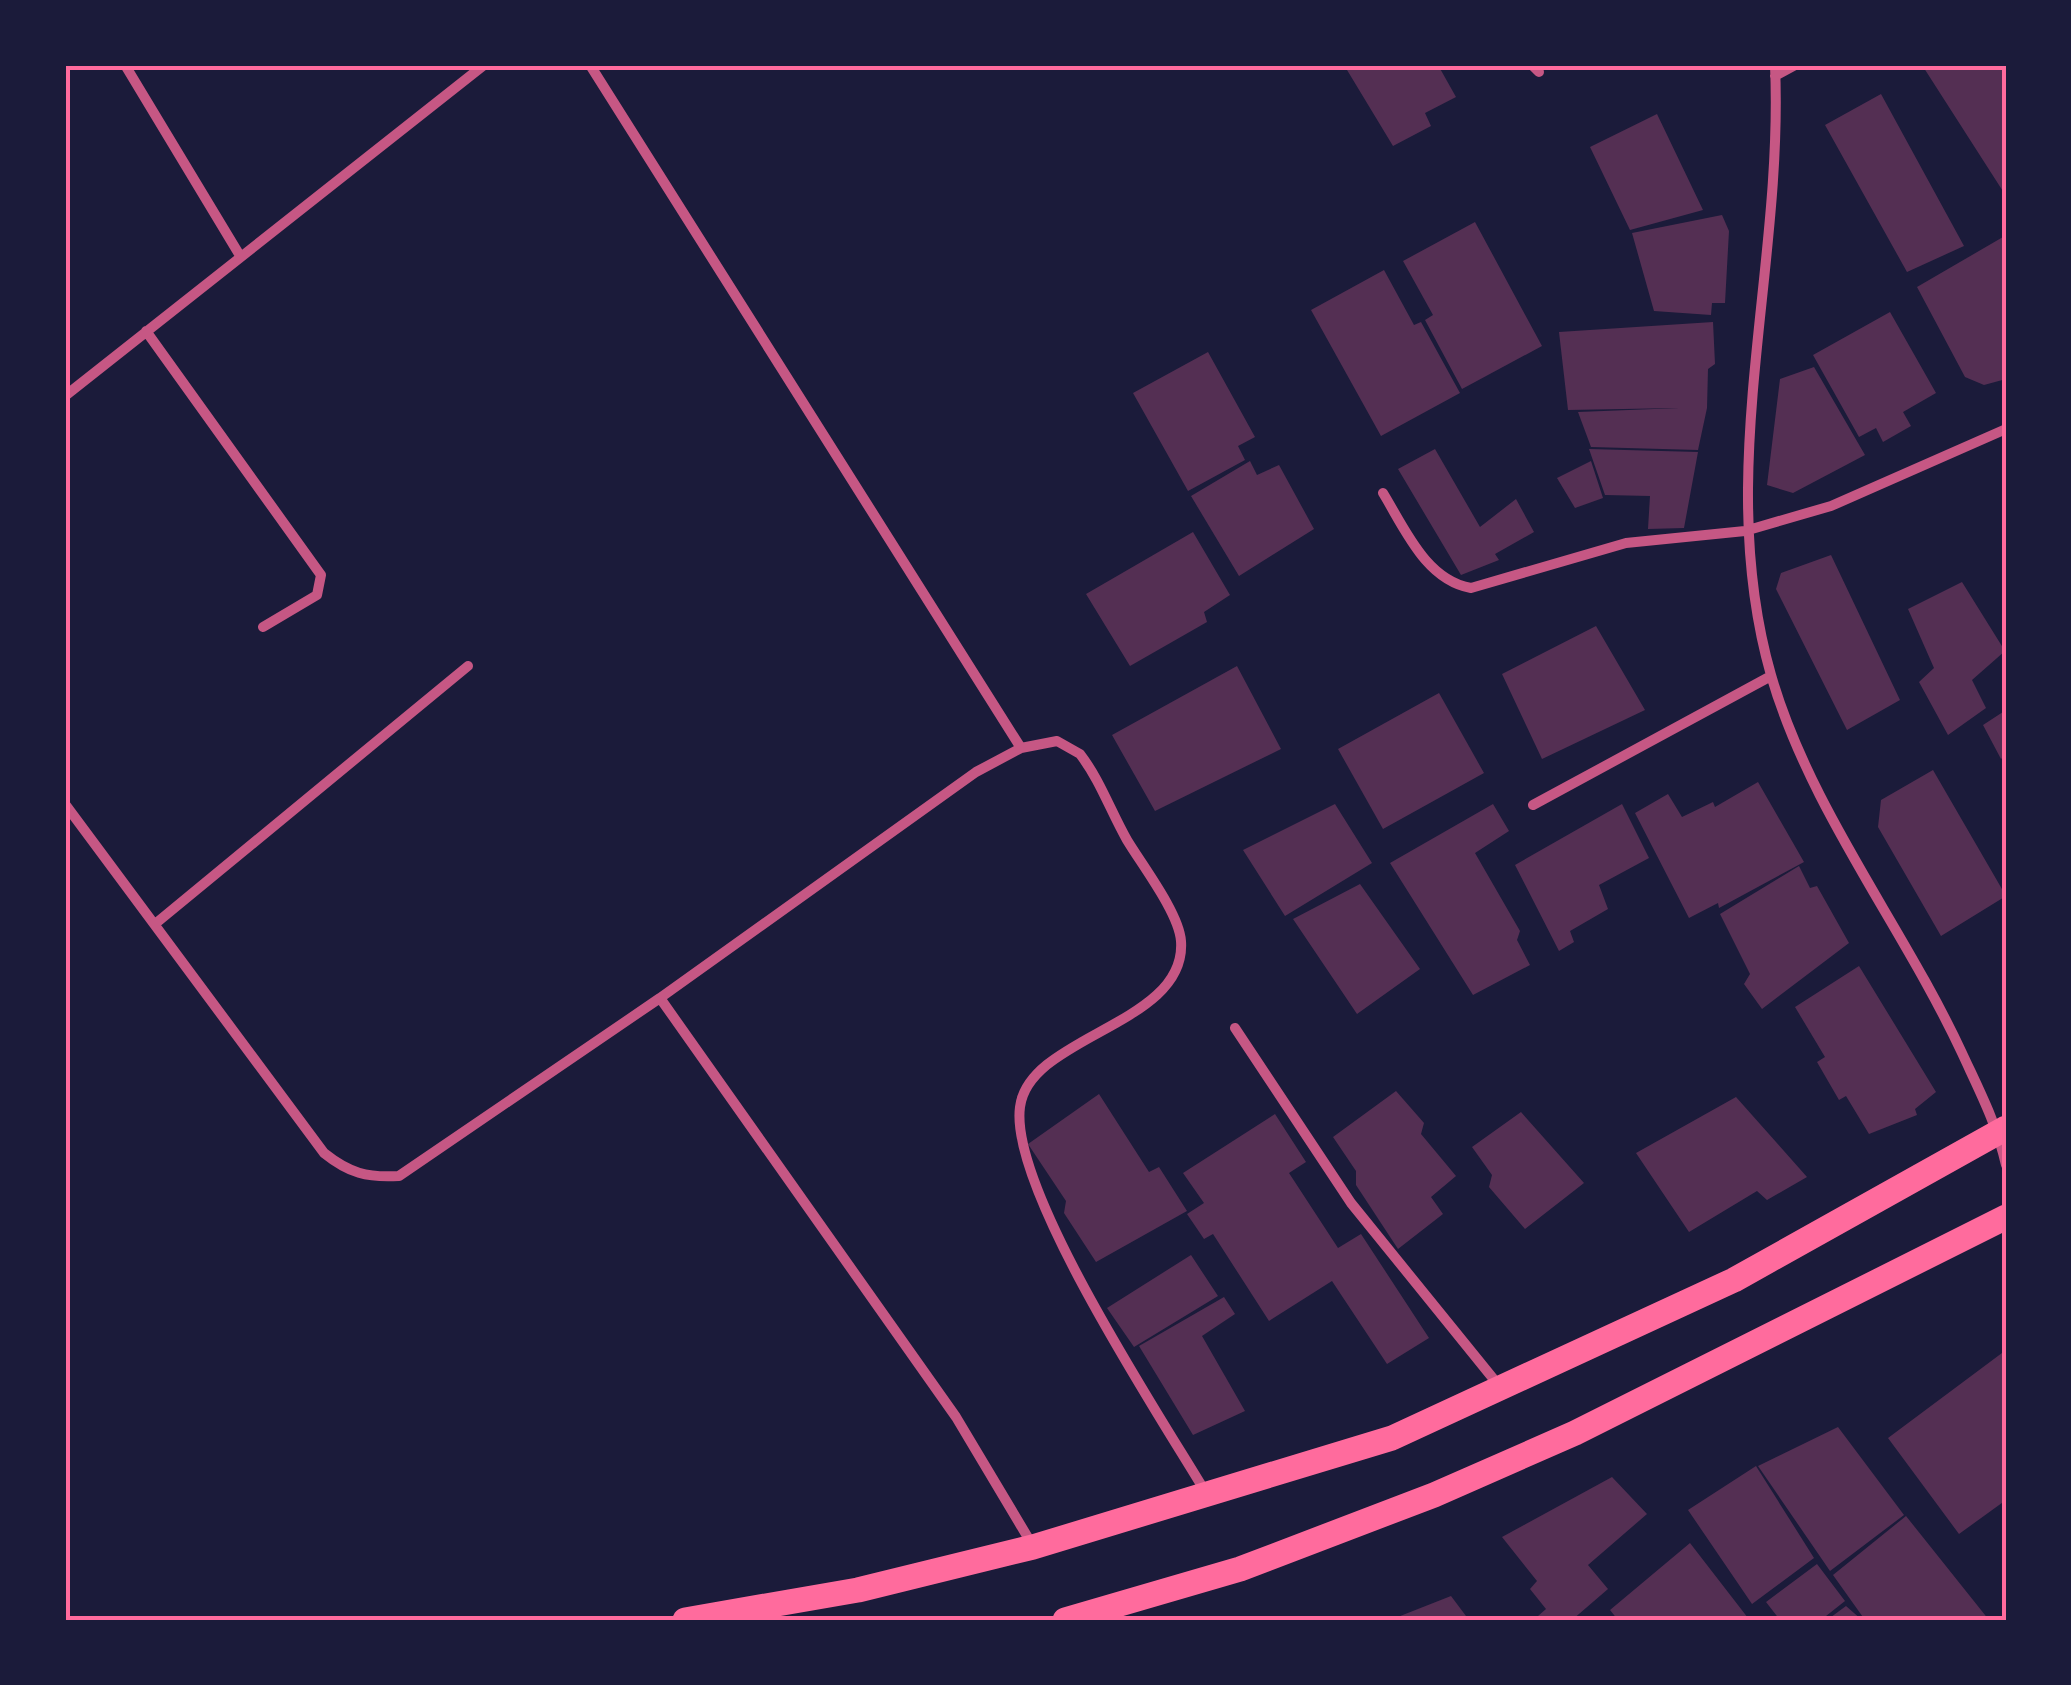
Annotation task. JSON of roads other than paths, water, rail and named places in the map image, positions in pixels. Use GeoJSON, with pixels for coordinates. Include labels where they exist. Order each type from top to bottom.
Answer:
{"type":"FeatureCollection","features":[{"type":"Feature","properties":{"kind":"main road"},"geometry":{"type":"LineString","coordinates":[[685,1620],[858,1590],[1034,1546],[1392,1438],[1734,1280],[2002,1130]]}},
{"type":"Feature","properties":{"kind":"main road"},"geometry":{"type":"LineString","coordinates":[[1065,1620],[1240,1569],[1434,1495],[1575,1432],[2006,1217]]}},
{"type":"Feature","properties":{"kind":"street"},"geometry":{"type":"LineString","coordinates":[[124,65],[240,254]]}},
{"type":"Feature","properties":{"kind":"street"},"geometry":{"type":"LineString","coordinates":[[65,396],[484,65]]}},
{"type":"Feature","properties":{"kind":"street"},"geometry":{"type":"LineString","coordinates":[[590,65],[1021,748]]}},
{"type":"Feature","properties":{"kind":"street"},"geometry":{"type":"LineString","coordinates":[[1795,65],[1775,70],[1775,190],[1749,440],[1745,531],[1771,676],[1823,796],[1932,988],[2002,1130],[2006,1165]]}},
{"type":"Feature","properties":{"kind":"street"},"geometry":{"type":"LineString","coordinates":[[146,331],[321,575],[317,595],[263,627]]}},
{"type":"Feature","properties":{"kind":"street"},"geometry":{"type":"LineString","coordinates":[[1384,493],[1432,569],[1452,585],[1470,588],[1626,543],[1745,531],[1831,506],[2006,429]]}},
{"type":"Feature","properties":{"kind":"street"},"geometry":{"type":"LineString","coordinates":[[155,924],[468,666]]}},
{"type":"Feature","properties":{"kind":"street"},"geometry":{"type":"LineString","coordinates":[[1533,805],[1771,676]]}},
{"type":"Feature","properties":{"kind":"street"},"geometry":{"type":"LineString","coordinates":[[65,804],[324,1153],[345,1170],[370,1178],[400,1176],[660,998],[976,772],[1021,748],[1057,741],[1080,754],[1181,939],[1176,974],[1153,999],[1056,1059],[1026,1089],[1020,1106],[1020,1149],[1082,1285],[1207,1494]]}},
{"type":"Feature","properties":{"kind":"street"},"geometry":{"type":"LineString","coordinates":[[660,998],[956,1417],[1034,1546]]}},
{"type":"Feature","properties":{"kind":"street"},"geometry":{"type":"LineString","coordinates":[[1236,1028],[1351,1203],[1501,1388]]}}]}
